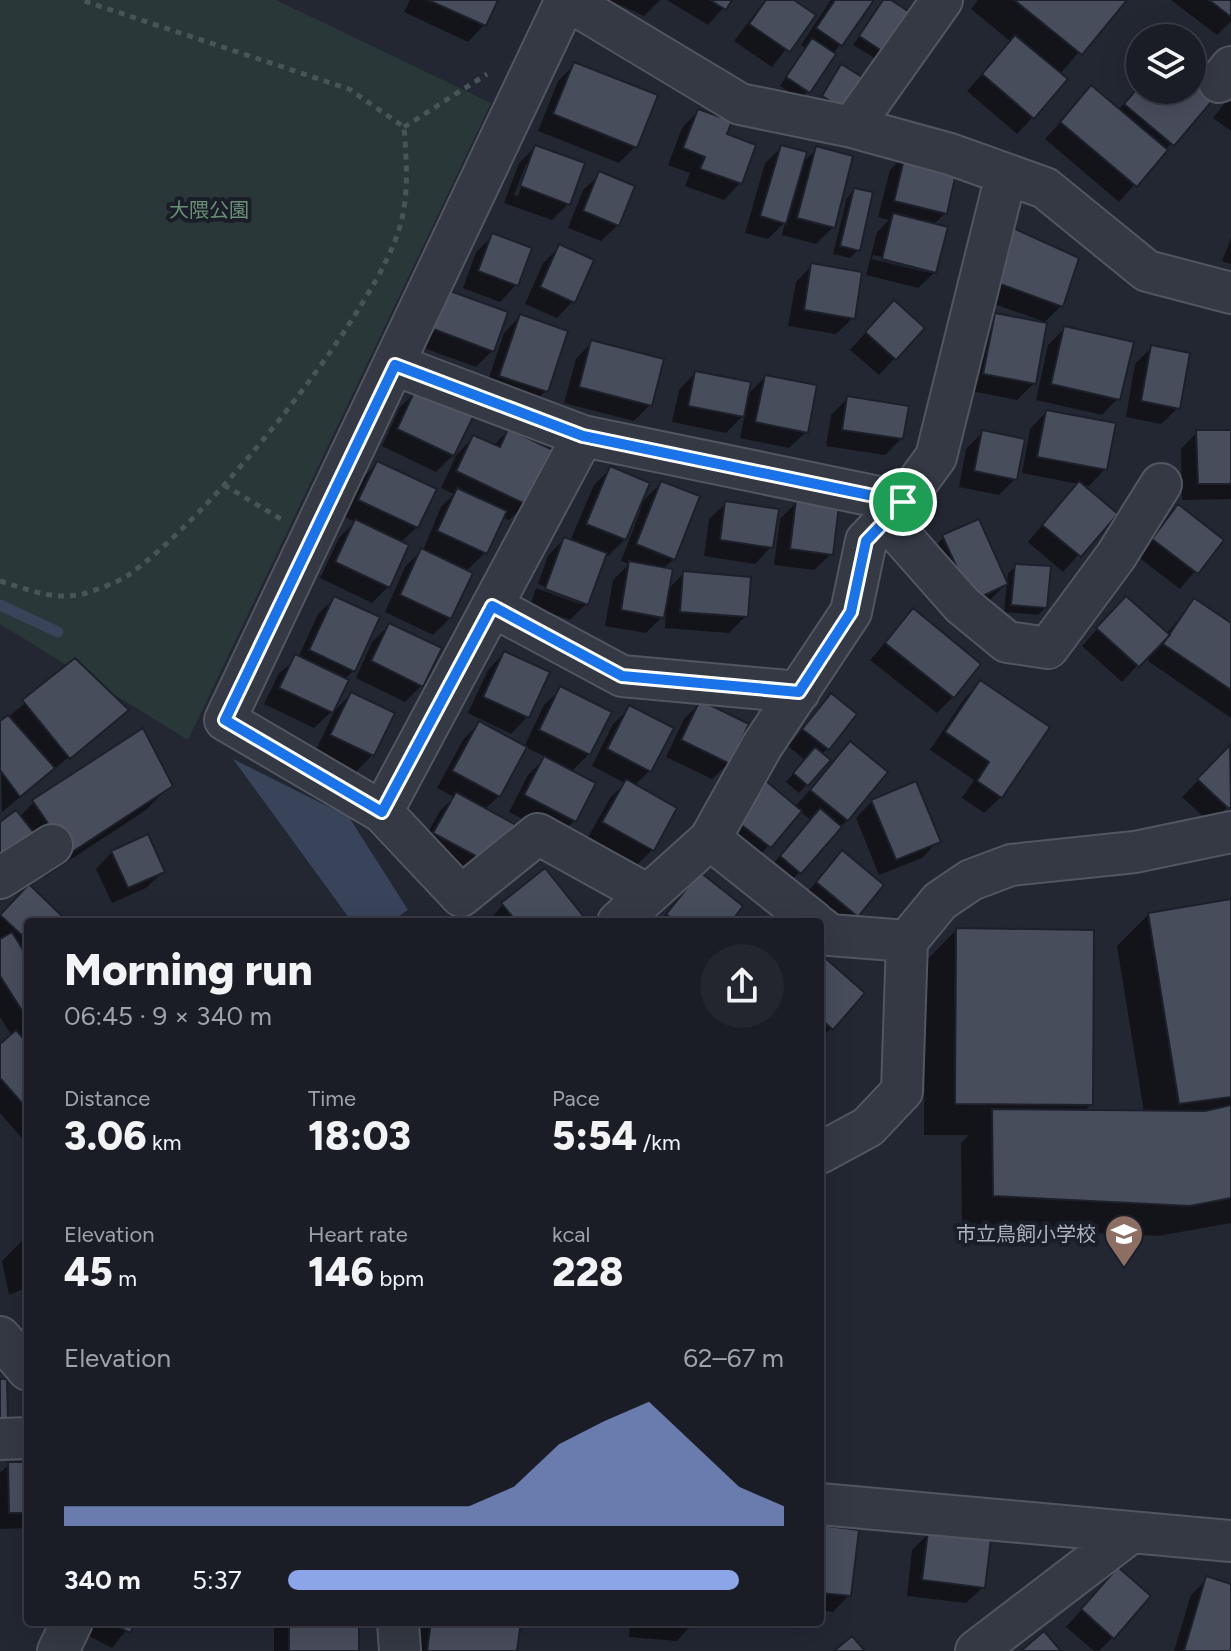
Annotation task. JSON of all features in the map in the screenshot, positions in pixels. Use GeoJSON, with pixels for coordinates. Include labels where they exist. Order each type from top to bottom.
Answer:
{"type":"FeatureCollection","features":[{"type":"Feature","properties":{"kind":"street"},"geometry":{"type":"LineString","coordinates":[[648,895],[538,834],[461,896],[382,812],[225,720],[566,0],[740,104],[852,127],[950,154],[1045,188],[1147,271],[1231,293]]}},
{"type":"Feature","properties":{"kind":"street"},"geometry":{"type":"LineString","coordinates":[[852,127],[942,0]]}},
{"type":"Feature","properties":{"kind":"street"},"geometry":{"type":"LineString","coordinates":[[622,918],[710,839],[762,746],[851,612],[866,541],[936,457],[1006,175]]}},
{"type":"Feature","properties":{"kind":"street"},"geometry":{"type":"LineString","coordinates":[[395,365],[583,436],[894,511],[962,605],[1007,642],[1048,648],[1116,556],[1161,484]]}},
{"type":"Feature","properties":{"kind":"street"},"geometry":{"type":"LineString","coordinates":[[382,812],[583,436]]}},
{"type":"Feature","properties":{"kind":"street"},"geometry":{"type":"LineString","coordinates":[[492,606],[622,676],[799,692]]}},
{"type":"Feature","properties":{"kind":"street"},"geometry":{"type":"LineString","coordinates":[[824,1151],[868,1127],[902,1091],[907,941],[940,901],[971,880],[1011,865],[1135,852],[1231,832]]}},
{"type":"Feature","properties":{"kind":"street"},"geometry":{"type":"LineString","coordinates":[[710,839],[809,918]]}},
{"type":"Feature","properties":{"kind":"street"},"geometry":{"type":"LineString","coordinates":[[0,878],[52,845]]}},
{"type":"Feature","properties":{"kind":"street"},"geometry":{"type":"LineString","coordinates":[[824,930],[830,935],[907,941]]}},
{"type":"Feature","properties":{"kind":"street"},"geometry":{"type":"LineString","coordinates":[[0,1337],[24,1365]]}},
{"type":"Feature","properties":{"kind":"street"},"geometry":{"type":"LineString","coordinates":[[0,1439],[24,1438]]}},
{"type":"Feature","properties":{"kind":"street"},"geometry":{"type":"LineString","coordinates":[[824,1504],[1231,1541]]}},
{"type":"Feature","properties":{"kind":"street"},"geometry":{"type":"LineString","coordinates":[[976,1651],[1130,1533]]}},
{"type":"Feature","properties":{"kind":"street"},"geometry":{"type":"LineString","coordinates":[[58,1651],[70,1626]]}},
{"type":"Feature","properties":{"kind":"street"},"geometry":{"type":"LineString","coordinates":[[398,1626],[400,1651]]}},
{"type":"Feature","properties":{"kind":"path"},"geometry":{"type":"LineString","coordinates":[[81,0],[349,89],[404,127]]}},
{"type":"Feature","properties":{"kind":"path"},"geometry":{"type":"LineString","coordinates":[[404,127],[497,68]]}},
{"type":"Feature","properties":{"kind":"path"},"geometry":{"type":"LineString","coordinates":[[0,581],[48,596],[81,595],[125,578],[157,552],[224,485],[299,392],[353,316],[395,241],[409,188],[404,127]]}},
{"type":"Feature","properties":{"kind":"path"},"geometry":{"type":"LineString","coordinates":[[224,485],[313,537]]}},
{"type":"Feature","properties":{"kind":"green space","name":"大隈公園"},"geometry":{"type":"Polygon","coordinates":[[[0,0],[276,0],[491,103],[188,740],[0,624],[0,0]]]}},
{"type":"Feature","properties":{"kind":"water"},"geometry":{"type":"Polygon","coordinates":[[[233,759],[349,817],[408,910],[396,918],[349,918],[233,759]]]}},
{"type":"Feature","properties":{"kind":"building"},"geometry":{"type":"Polygon","coordinates":[[[428,0],[498,0],[486,26],[428,0]]]}},
{"type":"Feature","properties":{"kind":"building"},"geometry":{"type":"Polygon","coordinates":[[[710,0],[732,0],[726,10],[710,0]]]}},
{"type":"Feature","properties":{"kind":"building"},"geometry":{"type":"Polygon","coordinates":[[[766,0],[794,0],[816,15],[790,52],[749,24],[766,0]]]}},
{"type":"Feature","properties":{"kind":"building"},"geometry":{"type":"Polygon","coordinates":[[[835,0],[874,0],[842,46],[816,28],[835,0]]]}},
{"type":"Feature","properties":{"kind":"building"},"geometry":{"type":"Polygon","coordinates":[[[883,0],[891,0],[911,13],[885,53],[859,36],[883,0]]]}},
{"type":"Feature","properties":{"kind":"building"},"geometry":{"type":"Polygon","coordinates":[[[1014,0],[1127,0],[1082,55],[1014,0]]]}},
{"type":"Feature","properties":{"kind":"building"},"geometry":{"type":"Polygon","coordinates":[[[1209,0],[1231,0],[1231,17],[1209,0]]]}},
{"type":"Feature","properties":{"kind":"building"},"geometry":{"type":"Polygon","coordinates":[[[1015,35],[1068,79],[1034,119],[982,74],[1015,35]]]}},
{"type":"Feature","properties":{"kind":"building"},"geometry":{"type":"Polygon","coordinates":[[[812,38],[836,54],[810,93],[786,77],[812,38]]]}},
{"type":"Feature","properties":{"kind":"building"},"geometry":{"type":"Polygon","coordinates":[[[574,62],[658,95],[637,148],[553,114],[574,62]]]}},
{"type":"Feature","properties":{"kind":"building"},"geometry":{"type":"Polygon","coordinates":[[[841,64],[867,80],[849,112],[822,96],[841,64]]]}},
{"type":"Feature","properties":{"kind":"building"},"geometry":{"type":"Polygon","coordinates":[[[1206,84],[1218,94],[1174,146],[1124,104],[1206,104],[1206,84]]]}},
{"type":"Feature","properties":{"kind":"building"},"geometry":{"type":"Polygon","coordinates":[[[1091,85],[1168,150],[1137,187],[1060,122],[1091,85]]]}},
{"type":"Feature","properties":{"kind":"building"},"geometry":{"type":"Polygon","coordinates":[[[698,109],[732,121],[727,134],[756,145],[742,184],[700,169],[705,157],[683,148],[698,109]]]}},
{"type":"Feature","properties":{"kind":"building"},"geometry":{"type":"Polygon","coordinates":[[[535,145],[585,163],[570,205],[520,186],[535,145]]]}},
{"type":"Feature","properties":{"kind":"building"},"geometry":{"type":"Polygon","coordinates":[[[781,145],[807,152],[786,224],[760,216],[781,145]]]}},
{"type":"Feature","properties":{"kind":"building"},"geometry":{"type":"Polygon","coordinates":[[[816,146],[853,156],[835,228],[797,218],[816,146]]]}},
{"type":"Feature","properties":{"kind":"building"},"geometry":{"type":"Polygon","coordinates":[[[906,151],[958,164],[947,214],[894,201],[906,151]]]}},
{"type":"Feature","properties":{"kind":"building"},"geometry":{"type":"Polygon","coordinates":[[[599,171],[635,186],[619,226],[583,211],[599,171]]]}},
{"type":"Feature","properties":{"kind":"building"},"geometry":{"type":"Polygon","coordinates":[[[854,188],[873,192],[860,251],[840,246],[854,188]]]}},
{"type":"Feature","properties":{"kind":"building"},"geometry":{"type":"Polygon","coordinates":[[[893,213],[948,227],[936,273],[882,259],[893,213]]]}},
{"type":"Feature","properties":{"kind":"building"},"geometry":{"type":"Polygon","coordinates":[[[1011,227],[1079,258],[1063,307],[995,282],[1011,227]]]}},
{"type":"Feature","properties":{"kind":"building"},"geometry":{"type":"Polygon","coordinates":[[[492,233],[532,248],[518,286],[478,271],[492,233]]]}},
{"type":"Feature","properties":{"kind":"building"},"geometry":{"type":"Polygon","coordinates":[[[559,244],[594,260],[575,303],[540,287],[559,244]]]}},
{"type":"Feature","properties":{"kind":"building"},"geometry":{"type":"Polygon","coordinates":[[[811,263],[862,272],[855,319],[804,310],[811,263]]]}},
{"type":"Feature","properties":{"kind":"building"},"geometry":{"type":"Polygon","coordinates":[[[442,288],[508,312],[494,352],[428,327],[442,288]]]}},
{"type":"Feature","properties":{"kind":"building"},"geometry":{"type":"Polygon","coordinates":[[[894,300],[925,328],[896,360],[865,332],[894,300]]]}},
{"type":"Feature","properties":{"kind":"building"},"geometry":{"type":"Polygon","coordinates":[[[995,313],[1047,323],[1036,384],[983,374],[995,313]]]}},
{"type":"Feature","properties":{"kind":"building"},"geometry":{"type":"Polygon","coordinates":[[[520,314],[568,331],[548,392],[499,376],[520,314]]]}},
{"type":"Feature","properties":{"kind":"building"},"geometry":{"type":"Polygon","coordinates":[[[1064,326],[1134,342],[1120,400],[1051,384],[1064,326]]]}},
{"type":"Feature","properties":{"kind":"building"},"geometry":{"type":"Polygon","coordinates":[[[591,340],[664,359],[652,406],[579,387],[591,340]]]}},
{"type":"Feature","properties":{"kind":"building"},"geometry":{"type":"Polygon","coordinates":[[[1151,345],[1190,353],[1180,409],[1141,401],[1151,345]]]}},
{"type":"Feature","properties":{"kind":"building"},"geometry":{"type":"Polygon","coordinates":[[[695,371],[751,382],[744,417],[688,406],[695,371]]]}},
{"type":"Feature","properties":{"kind":"building"},"geometry":{"type":"Polygon","coordinates":[[[765,375],[817,385],[808,433],[755,422],[765,375]]]}},
{"type":"Feature","properties":{"kind":"building"},"geometry":{"type":"Polygon","coordinates":[[[416,388],[474,415],[454,456],[397,429],[416,388]]]}},
{"type":"Feature","properties":{"kind":"building"},"geometry":{"type":"Polygon","coordinates":[[[847,396],[909,406],[903,439],[842,430],[847,396]]]}},
{"type":"Feature","properties":{"kind":"building"},"geometry":{"type":"Polygon","coordinates":[[[1046,410],[1116,423],[1107,470],[1037,457],[1046,410]]]}},
{"type":"Feature","properties":{"kind":"building"},"geometry":{"type":"Polygon","coordinates":[[[508,429],[553,450],[527,505],[456,471],[473,435],[500,447],[508,429]]]}},
{"type":"Feature","properties":{"kind":"building"},"geometry":{"type":"Polygon","coordinates":[[[982,430],[1025,439],[1017,480],[974,471],[982,430]]]}},
{"type":"Feature","properties":{"kind":"building"},"geometry":{"type":"Polygon","coordinates":[[[1196,430],[1231,430],[1231,484],[1198,484],[1196,430]]]}},
{"type":"Feature","properties":{"kind":"building"},"geometry":{"type":"Polygon","coordinates":[[[377,461],[437,489],[418,528],[358,500],[377,461]]]}},
{"type":"Feature","properties":{"kind":"building"},"geometry":{"type":"Polygon","coordinates":[[[610,466],[650,483],[626,540],[586,524],[610,466]]]}},
{"type":"Feature","properties":{"kind":"building"},"geometry":{"type":"Polygon","coordinates":[[[661,481],[700,496],[675,560],[636,544],[661,481]]]}},
{"type":"Feature","properties":{"kind":"building"},"geometry":{"type":"Polygon","coordinates":[[[1079,481],[1118,514],[1081,557],[1042,525],[1079,481]]]}},
{"type":"Feature","properties":{"kind":"building"},"geometry":{"type":"Polygon","coordinates":[[[457,488],[507,511],[487,554],[437,531],[457,488]]]}},
{"type":"Feature","properties":{"kind":"building"},"geometry":{"type":"Polygon","coordinates":[[[796,500],[839,506],[833,555],[790,549],[796,500]]]}},
{"type":"Feature","properties":{"kind":"building"},"geometry":{"type":"Polygon","coordinates":[[[725,501],[779,509],[773,548],[720,540],[725,501]]]}},
{"type":"Feature","properties":{"kind":"building"},"geometry":{"type":"Polygon","coordinates":[[[1178,504],[1224,540],[1198,574],[1152,539],[1178,504]]]}},
{"type":"Feature","properties":{"kind":"building"},"geometry":{"type":"Polygon","coordinates":[[[355,519],[409,545],[390,588],[335,562],[355,519]]]}},
{"type":"Feature","properties":{"kind":"building"},"geometry":{"type":"Polygon","coordinates":[[[979,519],[1008,584],[972,601],[942,535],[979,519]]]}},
{"type":"Feature","properties":{"kind":"building"},"geometry":{"type":"Polygon","coordinates":[[[564,537],[607,553],[588,605],[545,589],[564,537]]]}},
{"type":"Feature","properties":{"kind":"building"},"geometry":{"type":"Polygon","coordinates":[[[421,548],[473,573],[451,619],[400,595],[421,548]]]}},
{"type":"Feature","properties":{"kind":"building"},"geometry":{"type":"Polygon","coordinates":[[[629,561],[673,569],[664,618],[621,610],[629,561]]]}},
{"type":"Feature","properties":{"kind":"building"},"geometry":{"type":"Polygon","coordinates":[[[1015,564],[1051,566],[1047,608],[1011,605],[1015,564]]]}},
{"type":"Feature","properties":{"kind":"building"},"geometry":{"type":"Polygon","coordinates":[[[683,571],[751,577],[748,617],[680,612],[683,571]]]}},
{"type":"Feature","properties":{"kind":"building"},"geometry":{"type":"Polygon","coordinates":[[[334,596],[380,617],[355,672],[309,650],[334,596]]]}},
{"type":"Feature","properties":{"kind":"building"},"geometry":{"type":"Polygon","coordinates":[[[1126,596],[1170,635],[1139,667],[1096,628],[1126,596]]]}},
{"type":"Feature","properties":{"kind":"building"},"geometry":{"type":"Polygon","coordinates":[[[1194,598],[1231,623],[1231,690],[1163,644],[1194,598]]]}},
{"type":"Feature","properties":{"kind":"building"},"geometry":{"type":"Polygon","coordinates":[[[913,608],[981,664],[954,698],[885,643],[913,608]]]}},
{"type":"Feature","properties":{"kind":"building"},"geometry":{"type":"Polygon","coordinates":[[[389,623],[442,648],[423,687],[371,661],[389,623]]]}},
{"type":"Feature","properties":{"kind":"building"},"geometry":{"type":"Polygon","coordinates":[[[504,651],[550,672],[529,718],[483,697],[504,651]]]}},
{"type":"Feature","properties":{"kind":"building"},"geometry":{"type":"Polygon","coordinates":[[[295,654],[349,680],[333,713],[279,688],[295,654]]]}},
{"type":"Feature","properties":{"kind":"building"},"geometry":{"type":"Polygon","coordinates":[[[75,658],[129,710],[70,759],[22,700],[75,658]]]}},
{"type":"Feature","properties":{"kind":"building"},"geometry":{"type":"Polygon","coordinates":[[[980,680],[1050,727],[1002,798],[977,781],[989,762],[945,732],[980,680]]]}},
{"type":"Feature","properties":{"kind":"building"},"geometry":{"type":"Polygon","coordinates":[[[560,686],[612,712],[590,755],[539,730],[560,686]]]}},
{"type":"Feature","properties":{"kind":"building"},"geometry":{"type":"Polygon","coordinates":[[[351,692],[395,713],[374,756],[330,735],[351,692]]]}},
{"type":"Feature","properties":{"kind":"building"},"geometry":{"type":"Polygon","coordinates":[[[831,693],[857,714],[829,750],[802,729],[831,693]]]}},
{"type":"Feature","properties":{"kind":"building"},"geometry":{"type":"Polygon","coordinates":[[[700,700],[749,724],[730,764],[681,740],[700,700]]]}},
{"type":"Feature","properties":{"kind":"building"},"geometry":{"type":"Polygon","coordinates":[[[629,705],[674,728],[651,772],[607,749],[629,705]]]}},
{"type":"Feature","properties":{"kind":"building"},"geometry":{"type":"Polygon","coordinates":[[[8,715],[55,768],[20,797],[0,770],[0,721],[8,715]]]}},
{"type":"Feature","properties":{"kind":"building"},"geometry":{"type":"Polygon","coordinates":[[[479,721],[527,747],[500,797],[452,771],[479,721]]]}},
{"type":"Feature","properties":{"kind":"building"},"geometry":{"type":"Polygon","coordinates":[[[143,728],[173,786],[69,854],[32,800],[143,728]]]}},
{"type":"Feature","properties":{"kind":"building"},"geometry":{"type":"Polygon","coordinates":[[[850,741],[888,772],[848,821],[810,790],[850,741]]]}},
{"type":"Feature","properties":{"kind":"building"},"geometry":{"type":"Polygon","coordinates":[[[1230,745],[1231,807],[1229,809],[1197,779],[1230,745]]]}},
{"type":"Feature","properties":{"kind":"building"},"geometry":{"type":"Polygon","coordinates":[[[815,747],[831,760],[808,786],[793,773],[815,747]]]}},
{"type":"Feature","properties":{"kind":"building"},"geometry":{"type":"Polygon","coordinates":[[[544,756],[596,783],[576,822],[524,795],[544,756]]]}},
{"type":"Feature","properties":{"kind":"building"},"geometry":{"type":"Polygon","coordinates":[[[626,779],[677,808],[654,851],[602,822],[626,779]]]}},
{"type":"Feature","properties":{"kind":"building"},"geometry":{"type":"Polygon","coordinates":[[[766,781],[802,811],[771,848],[734,819],[766,781]]]}},
{"type":"Feature","properties":{"kind":"building"},"geometry":{"type":"Polygon","coordinates":[[[916,781],[941,842],[896,860],[871,800],[916,781]]]}},
{"type":"Feature","properties":{"kind":"building"},"geometry":{"type":"Polygon","coordinates":[[[456,792],[518,826],[496,867],[433,833],[456,792]]]}},
{"type":"Feature","properties":{"kind":"building"},"geometry":{"type":"Polygon","coordinates":[[[820,808],[842,827],[801,874],[780,856],[820,808]]]}},
{"type":"Feature","properties":{"kind":"building"},"geometry":{"type":"Polygon","coordinates":[[[16,810],[38,838],[0,866],[0,822],[16,810]]]}},
{"type":"Feature","properties":{"kind":"building"},"geometry":{"type":"Polygon","coordinates":[[[148,834],[165,872],[128,888],[111,851],[148,834]]]}},
{"type":"Feature","properties":{"kind":"building"},"geometry":{"type":"Polygon","coordinates":[[[842,850],[884,885],[858,917],[816,882],[842,850]]]}},
{"type":"Feature","properties":{"kind":"building"},"geometry":{"type":"Polygon","coordinates":[[[545,868],[585,918],[514,918],[501,903],[545,868]]]}},
{"type":"Feature","properties":{"kind":"building"},"geometry":{"type":"Polygon","coordinates":[[[700,872],[743,906],[734,918],[671,918],[666,914],[700,872]]]}},
{"type":"Feature","properties":{"kind":"building"},"geometry":{"type":"Polygon","coordinates":[[[29,884],[64,918],[24,918],[24,937],[0,915],[29,884]]]}},
{"type":"Feature","properties":{"kind":"building"},"geometry":{"type":"Polygon","coordinates":[[[1231,899],[1231,1097],[1179,1104],[1148,913],[1231,899]]]}},
{"type":"Feature","properties":{"kind":"building"},"geometry":{"type":"Polygon","coordinates":[[[956,928],[1094,930],[1093,1105],[955,1104],[956,928]]]}},
{"type":"Feature","properties":{"kind":"building"},"geometry":{"type":"Polygon","coordinates":[[[12,932],[24,952],[24,1014],[0,976],[0,939],[12,932]]]}},
{"type":"Feature","properties":{"kind":"building"},"geometry":{"type":"Polygon","coordinates":[[[824,957],[865,993],[833,1030],[824,1022],[824,957]]]}},
{"type":"Feature","properties":{"kind":"building"},"geometry":{"type":"Polygon","coordinates":[[[16,1030],[24,1039],[24,1105],[0,1078],[0,1044],[16,1030]]]}},
{"type":"Feature","properties":{"kind":"building"},"geometry":{"type":"Polygon","coordinates":[[[1231,1105],[1231,1198],[1190,1206],[993,1196],[992,1109],[1205,1111],[1231,1105]]]}},
{"type":"Feature","properties":{"kind":"building"},"geometry":{"type":"Polygon","coordinates":[[[0,1379],[7,1379],[8,1420],[0,1420],[0,1379]]]}},
{"type":"Feature","properties":{"kind":"building"},"geometry":{"type":"Polygon","coordinates":[[[8,1462],[24,1462],[24,1513],[9,1513],[8,1462]]]}},
{"type":"Feature","properties":{"kind":"building"},"geometry":{"type":"Polygon","coordinates":[[[824,1526],[859,1530],[851,1596],[824,1593],[824,1526]]]}},
{"type":"Feature","properties":{"kind":"building"},"geometry":{"type":"Polygon","coordinates":[[[928,1531],[991,1539],[985,1588],[922,1580],[928,1531]]]}},
{"type":"Feature","properties":{"kind":"building"},"geometry":{"type":"Polygon","coordinates":[[[1118,1567],[1151,1596],[1114,1639],[1081,1609],[1118,1567]]]}},
{"type":"Feature","properties":{"kind":"building"},"geometry":{"type":"Polygon","coordinates":[[[1206,1576],[1231,1584],[1231,1651],[1184,1651],[1206,1576]]]}},
{"type":"Feature","properties":{"kind":"building"},"geometry":{"type":"Polygon","coordinates":[[[117,1626],[134,1626],[130,1633],[117,1626]]]}},
{"type":"Feature","properties":{"kind":"building"},"geometry":{"type":"Polygon","coordinates":[[[289,1626],[359,1626],[359,1651],[289,1651],[289,1626]]]}},
{"type":"Feature","properties":{"kind":"building"},"geometry":{"type":"Polygon","coordinates":[[[430,1626],[520,1626],[517,1651],[427,1651],[430,1626]]]}},
{"type":"Feature","properties":{"kind":"building"},"geometry":{"type":"Polygon","coordinates":[[[1044,1631],[1061,1651],[1021,1651],[1044,1631]]]}},
{"type":"Feature","properties":{"kind":"building"},"geometry":{"type":"Polygon","coordinates":[[[852,1636],[865,1651],[834,1651],[852,1636]]]}},
{"type":"Feature","properties":{"kind":"waterway"},"geometry":{"type":"LineString","coordinates":[[0,605],[58,632]]}},
{"type":"Feature","properties":{"kind":"place","name":"市立鳥飼小学校"},"geometry":{"type":"Point","coordinates":[1124,1268]}},
{"type":"Feature","properties":{"kind":"route"},"geometry":{"type":"LineString","coordinates":[[395,365],[583,436],[903,502],[866,541],[851,612],[799,692],[622,676],[492,606],[382,812],[225,720],[395,365]]}}]}
